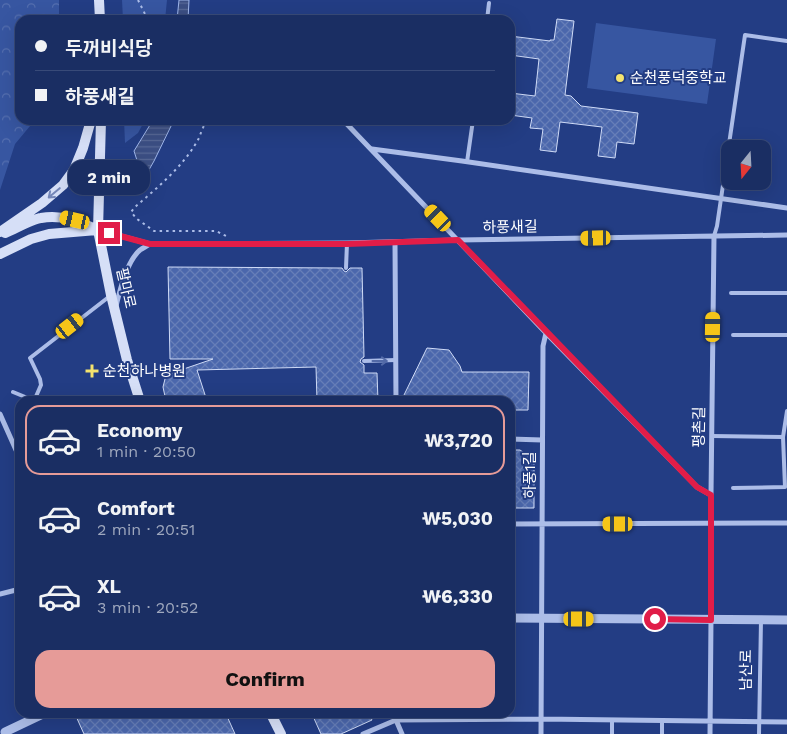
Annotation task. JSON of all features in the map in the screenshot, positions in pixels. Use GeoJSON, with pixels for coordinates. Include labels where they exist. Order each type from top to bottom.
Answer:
{"type":"FeatureCollection","features":[{"type":"Feature","properties":{"kind":"main road"},"geometry":{"type":"LineString","coordinates":[[99,0],[100,15]]}},
{"type":"Feature","properties":{"kind":"main road"},"geometry":{"type":"LineString","coordinates":[[0,233],[42,203],[63,185],[74,170],[83,148],[89,125]]}},
{"type":"Feature","properties":{"kind":"main road","name":"팔마로"},"geometry":{"type":"LineString","coordinates":[[101,125],[98,230],[111,295],[127,360],[138,396]]}},
{"type":"Feature","properties":{"kind":"main road"},"geometry":{"type":"LineString","coordinates":[[0,233],[40,218],[60,217],[78,221],[98,230]]}},
{"type":"Feature","properties":{"kind":"main road"},"geometry":{"type":"LineString","coordinates":[[0,254],[31,239],[49,234],[98,230]]}},
{"type":"Feature","properties":{"kind":"main road"},"geometry":{"type":"LineString","coordinates":[[273,718],[281,734]]}},
{"type":"Feature","properties":{"kind":"street"},"geometry":{"type":"LineString","coordinates":[[348,125],[546,333],[697,487],[711,495]]}},
{"type":"Feature","properties":{"kind":"street"},"geometry":{"type":"LineString","coordinates":[[372,150],[787,208]]}},
{"type":"Feature","properties":{"kind":"street","name":"하풍새길"},"geometry":{"type":"LineString","coordinates":[[98,230],[150,244],[347,244],[458,240],[787,236]]}},
{"type":"Feature","properties":{"kind":"street","name":"평촌길"},"geometry":{"type":"LineString","coordinates":[[710,734],[714,236]]}},
{"type":"Feature","properties":{"kind":"street"},"geometry":{"type":"LineString","coordinates":[[395,243],[396,396]]}},
{"type":"Feature","properties":{"kind":"street"},"geometry":{"type":"LineString","coordinates":[[115,308],[125,276],[133,260],[139,251],[150,244]]}},
{"type":"Feature","properties":{"kind":"street","name":"하풍1길"},"geometry":{"type":"LineString","coordinates":[[541,734],[543,346],[546,333]]}},
{"type":"Feature","properties":{"kind":"street"},"geometry":{"type":"LineString","coordinates":[[0,414],[14,444]]}},
{"type":"Feature","properties":{"kind":"street"},"geometry":{"type":"LineString","coordinates":[[515,439],[542,440]]}},
{"type":"Feature","properties":{"kind":"street"},"geometry":{"type":"LineString","coordinates":[[515,524],[787,523]]}},
{"type":"Feature","properties":{"kind":"street"},"geometry":{"type":"LineString","coordinates":[[0,594],[15,590]]}},
{"type":"Feature","properties":{"kind":"street"},"geometry":{"type":"LineString","coordinates":[[515,618],[787,620]]}},
{"type":"Feature","properties":{"kind":"street"},"geometry":{"type":"LineString","coordinates":[[4,732],[34,718]]}},
{"type":"Feature","properties":{"kind":"street"},"geometry":{"type":"LineString","coordinates":[[363,734],[396,720],[541,719],[787,722]]}},
{"type":"Feature","properties":{"kind":"street"},"geometry":{"type":"LineString","coordinates":[[396,720],[402,734]]}},
{"type":"Feature","properties":{"kind":"lane"},"geometry":{"type":"LineString","coordinates":[[488,15],[489,3]]}},
{"type":"Feature","properties":{"kind":"lane"},"geometry":{"type":"LineString","coordinates":[[714,236],[745,35],[787,41]]}},
{"type":"Feature","properties":{"kind":"lane"},"geometry":{"type":"LineString","coordinates":[[467,162],[472,125]]}},
{"type":"Feature","properties":{"kind":"lane"},"geometry":{"type":"LineString","coordinates":[[346,268],[347,244]]}},
{"type":"Feature","properties":{"kind":"lane"},"geometry":{"type":"LineString","coordinates":[[731,293],[787,293]]}},
{"type":"Feature","properties":{"kind":"lane"},"geometry":{"type":"LineString","coordinates":[[37,396],[40,378],[30,358],[111,295]]}},
{"type":"Feature","properties":{"kind":"lane"},"geometry":{"type":"LineString","coordinates":[[733,335],[787,335]]}},
{"type":"Feature","properties":{"kind":"lane"},"geometry":{"type":"LineString","coordinates":[[364,361],[396,360]]}},
{"type":"Feature","properties":{"kind":"lane"},"geometry":{"type":"LineString","coordinates":[[14,392],[23,396]]}},
{"type":"Feature","properties":{"kind":"lane"},"geometry":{"type":"LineString","coordinates":[[732,488],[786,487],[783,437],[787,411]]}},
{"type":"Feature","properties":{"kind":"lane"},"geometry":{"type":"LineString","coordinates":[[712,436],[783,437]]}},
{"type":"Feature","properties":{"kind":"lane","name":"남산로"},"geometry":{"type":"LineString","coordinates":[[759,734],[760,620]]}},
{"type":"Feature","properties":{"kind":"lane"},"geometry":{"type":"LineString","coordinates":[[612,720],[612,734]]}},
{"type":"Feature","properties":{"kind":"lane"},"geometry":{"type":"LineString","coordinates":[[662,720],[662,734]]}},
{"type":"Feature","properties":{"kind":"path"},"geometry":{"type":"LineString","coordinates":[[138,0],[146,15]]}},
{"type":"Feature","properties":{"kind":"path"},"geometry":{"type":"LineString","coordinates":[[204,125],[185,158],[167,179],[131,212],[137,219],[154,231],[216,231],[244,244]]}},
{"type":"Feature","properties":{"kind":"green space"},"geometry":{"type":"Polygon","coordinates":[[[0,0],[59,0],[59,15],[15,15],[15,125],[31,125],[15,144],[0,190],[0,0]]]}},
{"type":"Feature","properties":{"kind":"green space"},"geometry":{"type":"Polygon","coordinates":[[[122,0],[167,0],[166,15],[123,15],[122,0]]]}},
{"type":"Feature","properties":{"kind":"green space"},"geometry":{"type":"Polygon","coordinates":[[[596,23],[716,39],[707,104],[587,88],[596,23]]]}},
{"type":"Feature","properties":{"kind":"green space"},"geometry":{"type":"Polygon","coordinates":[[[124,125],[142,125],[138,133],[125,143],[124,125]]]}},
{"type":"Feature","properties":{"kind":"shaded area"},"geometry":{"type":"Polygon","coordinates":[[[179,0],[189,0],[188,15],[178,15],[179,0]]]}},
{"type":"Feature","properties":{"kind":"shaded area"},"geometry":{"type":"Polygon","coordinates":[[[150,125],[172,125],[146,175],[142,176],[134,151],[150,125]]]}},
{"type":"Feature","properties":{"kind":"building"},"geometry":{"type":"Polygon","coordinates":[[[557,19],[574,21],[565,95],[571,96],[581,106],[638,113],[634,144],[617,142],[615,158],[598,156],[602,127],[560,122],[556,152],[540,150],[543,129],[530,128],[532,118],[515,116],[515,94],[535,96],[539,59],[515,56],[515,37],[554,40],[557,19]]]}},
{"type":"Feature","properties":{"kind":"building"},"geometry":{"type":"Polygon","coordinates":[[[168,267],[342,268],[346,272],[350,268],[362,268],[364,357],[360,362],[364,365],[364,373],[377,373],[378,396],[317,396],[316,367],[197,370],[205,396],[165,396],[163,387],[166,375],[213,359],[170,359],[168,267]]]}},
{"type":"Feature","properties":{"kind":"building"},"geometry":{"type":"Polygon","coordinates":[[[427,348],[449,350],[462,372],[529,372],[528,410],[515,410],[515,396],[404,395],[427,348]]]}},
{"type":"Feature","properties":{"kind":"building"},"geometry":{"type":"Polygon","coordinates":[[[515,450],[520,450],[534,460],[534,508],[515,508],[515,450]]]}},
{"type":"Feature","properties":{"kind":"building"},"geometry":{"type":"Polygon","coordinates":[[[77,718],[228,718],[235,734],[84,734],[77,718]]]}},
{"type":"Feature","properties":{"kind":"building"},"geometry":{"type":"Polygon","coordinates":[[[314,718],[371,718],[372,720],[341,734],[321,734],[314,718]]]}},
{"type":"Feature","properties":{"kind":"place","name":"순천풍덕중학교"},"geometry":{"type":"Point","coordinates":[620,78]}},
{"type":"Feature","properties":{"kind":"place","name":"순천하나병원"},"geometry":{"type":"Point","coordinates":[92,371]}},
{"type":"Feature","properties":{"kind":"route"},"geometry":{"type":"LineString","coordinates":[[109,233],[150,244],[347,244],[458,240],[697,487],[711,495],[711,620],[655,619]]}}]}
